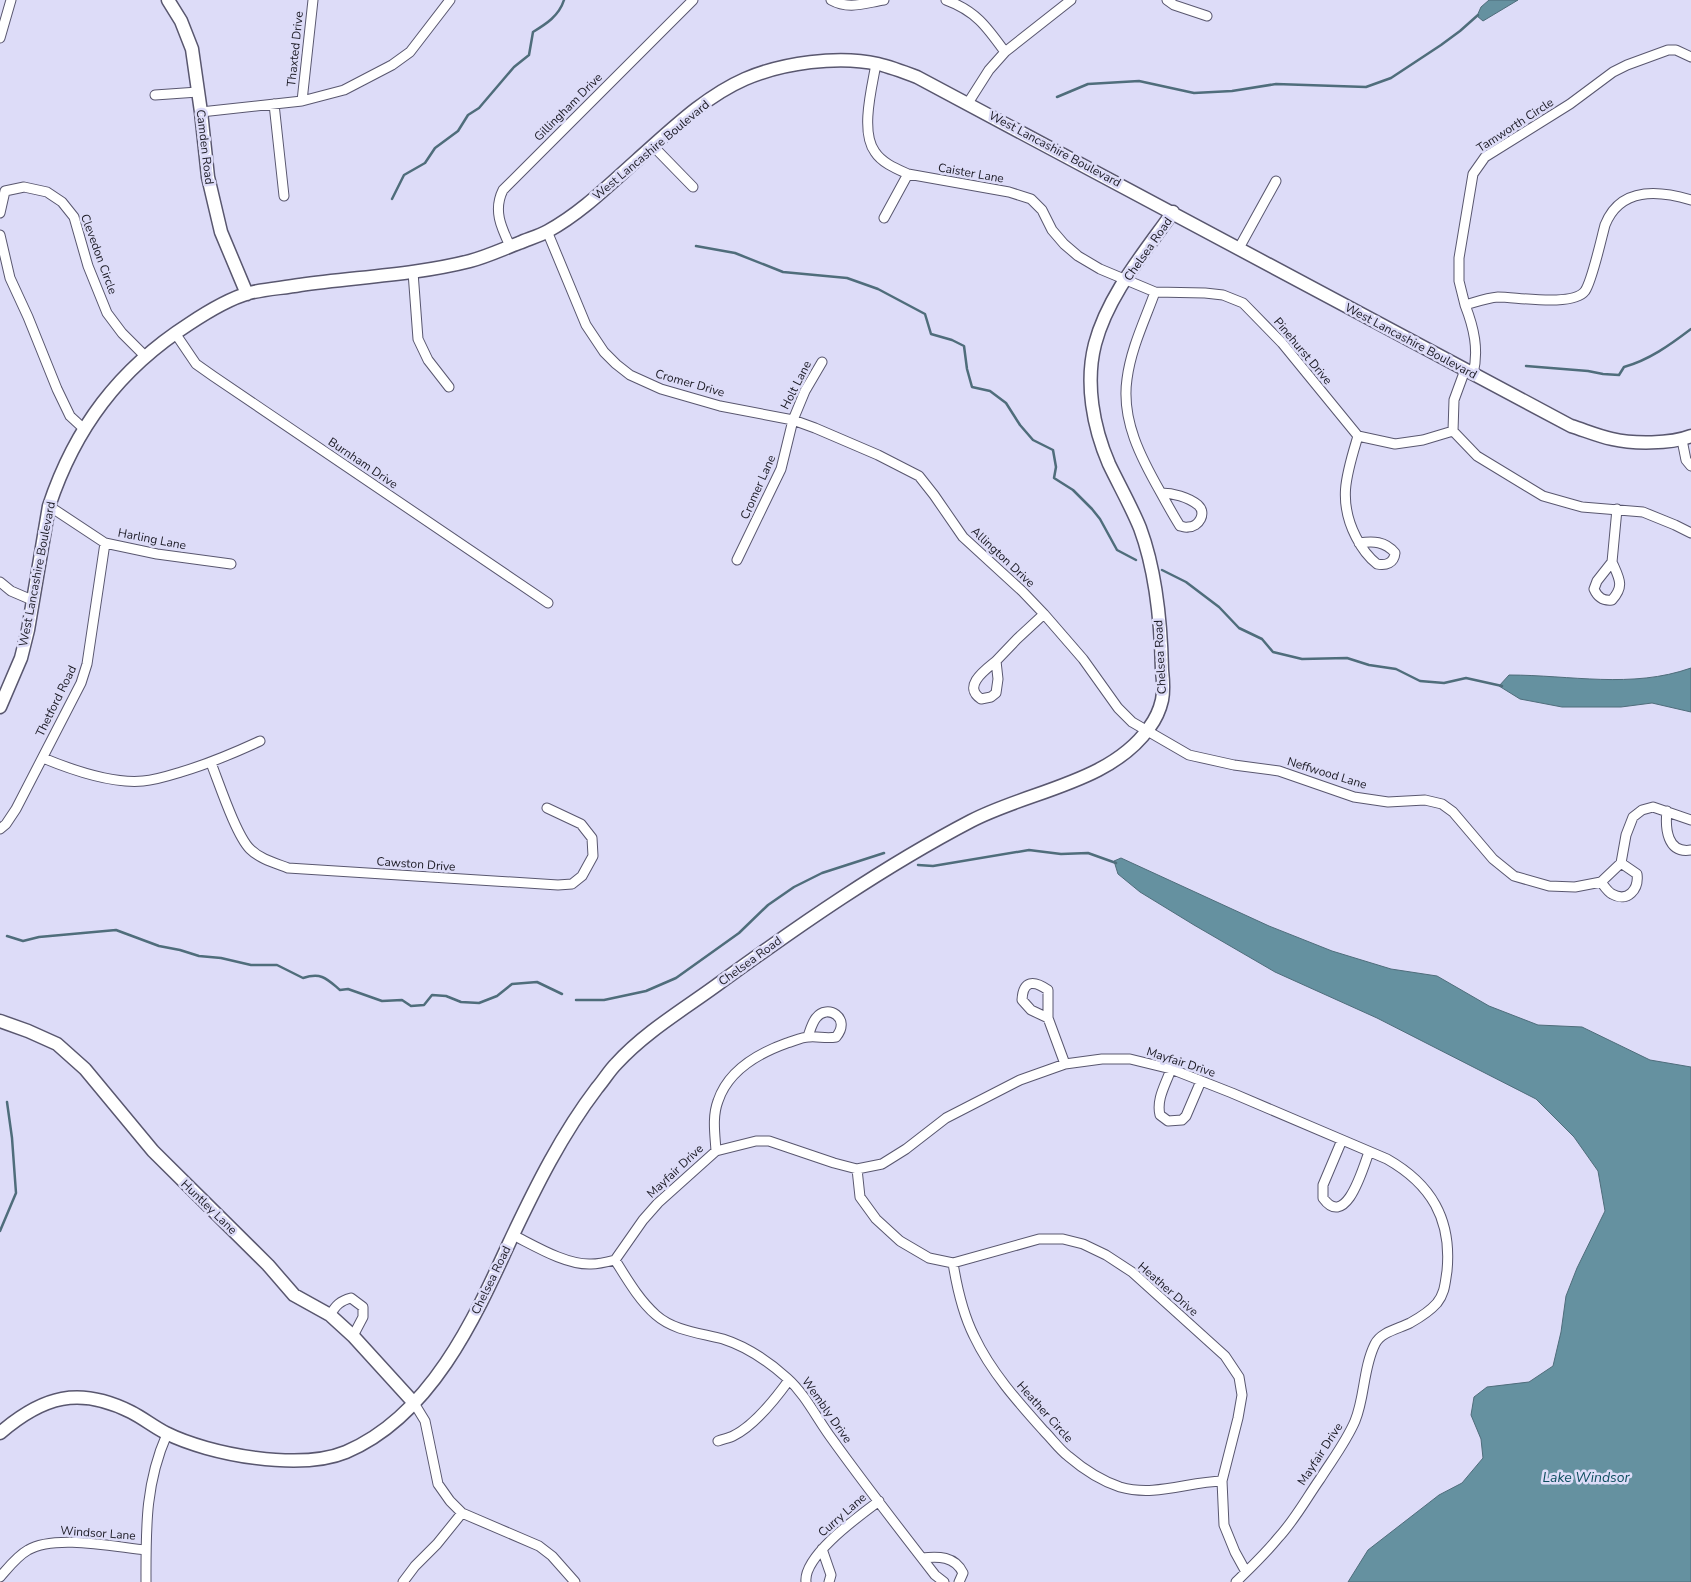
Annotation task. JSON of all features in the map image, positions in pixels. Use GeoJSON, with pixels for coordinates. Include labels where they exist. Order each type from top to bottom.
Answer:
{"type":"FeatureCollection","features":[{"type":"Feature","properties":{"kind":"street"},"geometry":{"type":"LineString","coordinates":[[0,38],[10,0]]}},
{"type":"Feature","properties":{"kind":"street","name":"Camden Road"},"geometry":{"type":"LineString","coordinates":[[168,0],[181,21],[192,48],[208,177],[221,232],[247,294]]}},
{"type":"Feature","properties":{"kind":"street","name":"Thaxted Drive"},"geometry":{"type":"LineString","coordinates":[[302,101],[314,0]]}},
{"type":"Feature","properties":{"kind":"street","name":"Thaxted Drive"},"geometry":{"type":"LineString","coordinates":[[201,112],[302,101],[344,90],[392,65],[410,52],[450,0]]}},
{"type":"Feature","properties":{"kind":"street","name":"Gillingham Drive"},"geometry":{"type":"LineString","coordinates":[[510,246],[499,221],[498,198],[503,190],[693,0]]}},
{"type":"Feature","properties":{"kind":"street"},"geometry":{"type":"LineString","coordinates":[[831,0],[845,6],[856,6],[884,0]]}},
{"type":"Feature","properties":{"kind":"street"},"geometry":{"type":"LineString","coordinates":[[946,0],[959,4],[973,13],[984,23],[1005,52]]}},
{"type":"Feature","properties":{"kind":"street"},"geometry":{"type":"LineString","coordinates":[[968,103],[988,70],[1005,52],[1071,0]]}},
{"type":"Feature","properties":{"kind":"street"},"geometry":{"type":"LineString","coordinates":[[1167,0],[1174,5],[1207,16]]}},
{"type":"Feature","properties":{"kind":"street","name":"Tamworth Circle"},"geometry":{"type":"LineString","coordinates":[[1453,431],[1454,400],[1475,357],[1475,335],[1464,306],[1459,281],[1459,258],[1473,174],[1478,165],[1485,157],[1570,104],[1613,72],[1626,65],[1668,50],[1676,50],[1691,57]]}},
{"type":"Feature","properties":{"kind":"street","name":"West Lancashire Boulevard"},"geometry":{"type":"LineString","coordinates":[[0,707],[21,658],[28,630],[49,506],[63,470],[84,428],[111,390],[145,356],[207,312],[247,294],[337,280],[412,272],[472,261],[547,232],[585,206],[689,115],[714,97],[744,80],[812,62],[850,61],[876,64],[917,77],[1173,212],[1570,426],[1612,439],[1644,442],[1686,438]]}},
{"type":"Feature","properties":{"kind":"street","name":"Caister Lane"},"geometry":{"type":"LineString","coordinates":[[876,64],[869,104],[869,131],[871,145],[876,154],[908,174],[1008,192],[1031,199],[1042,210],[1052,230],[1064,244],[1078,256],[1100,269],[1125,280]]}},
{"type":"Feature","properties":{"kind":"street"},"geometry":{"type":"LineString","coordinates":[[155,95],[198,92]]}},
{"type":"Feature","properties":{"kind":"street"},"geometry":{"type":"LineString","coordinates":[[274,104],[284,196]]}},
{"type":"Feature","properties":{"kind":"street"},"geometry":{"type":"LineString","coordinates":[[653,146],[693,187]]}},
{"type":"Feature","properties":{"kind":"street"},"geometry":{"type":"LineString","coordinates":[[884,218],[908,174]]}},
{"type":"Feature","properties":{"kind":"street"},"geometry":{"type":"LineString","coordinates":[[1239,248],[1276,182]]}},
{"type":"Feature","properties":{"kind":"street","name":"Clevedon Circle"},"geometry":{"type":"LineString","coordinates":[[0,213],[2,190],[24,187],[47,192],[62,202],[74,217],[88,266],[107,314],[122,333],[145,356]]}},
{"type":"Feature","properties":{"kind":"street"},"geometry":{"type":"LineString","coordinates":[[1464,306],[1484,299],[1566,300],[1580,296],[1588,286],[1607,220],[1616,206],[1631,198],[1655,192],[1691,200]]}},
{"type":"Feature","properties":{"kind":"street","name":"Chelsea Road"},"geometry":{"type":"LineString","coordinates":[[0,1433],[31,1410],[64,1398],[93,1398],[134,1414],[167,1434],[204,1448],[246,1456],[307,1461],[333,1457],[378,1436],[392,1426],[428,1387],[456,1345],[487,1293],[540,1180],[580,1110],[615,1064],[654,1030],[796,928],[892,865],[979,816],[1094,772],[1124,756],[1147,732],[1155,719],[1164,696],[1162,651],[1153,576],[1140,529],[1106,458],[1094,422],[1091,381],[1094,346],[1107,311],[1125,280],[1173,212]]}},
{"type":"Feature","properties":{"kind":"street","name":"Cromer Drive"},"geometry":{"type":"LineString","coordinates":[[547,232],[586,324],[604,352],[623,370],[637,379],[661,389],[720,406],[792,420]]}},
{"type":"Feature","properties":{"kind":"street"},"geometry":{"type":"LineString","coordinates":[[0,236],[10,278],[57,389],[70,416],[84,428]]}},
{"type":"Feature","properties":{"kind":"street"},"geometry":{"type":"LineString","coordinates":[[412,272],[418,339],[428,360],[449,387]]}},
{"type":"Feature","properties":{"kind":"street","name":"Pinehurst Drive"},"geometry":{"type":"LineString","coordinates":[[1125,280],[1155,292],[1223,295],[1243,303],[1282,343],[1358,436]]}},
{"type":"Feature","properties":{"kind":"street"},"geometry":{"type":"LineString","coordinates":[[1155,292],[1131,360],[1127,379],[1126,399],[1128,416],[1135,442],[1146,468],[1160,493],[1180,526],[1188,528],[1196,525],[1202,518],[1203,513],[1199,505],[1173,493],[1160,493]]}},
{"type":"Feature","properties":{"kind":"street","name":"Burnham Drive"},"geometry":{"type":"LineString","coordinates":[[175,333],[196,364],[548,603]]}},
{"type":"Feature","properties":{"kind":"street","name":"Holt Lane"},"geometry":{"type":"LineString","coordinates":[[792,420],[805,391],[822,362]]}},
{"type":"Feature","properties":{"kind":"street","name":"Cromer Lane"},"geometry":{"type":"LineString","coordinates":[[737,560],[782,469],[792,420]]}},
{"type":"Feature","properties":{"kind":"street","name":"Allington Drive"},"geometry":{"type":"LineString","coordinates":[[792,420],[878,454],[918,476],[934,495],[963,537],[1022,591],[1044,614],[1083,660],[1118,708],[1132,722],[1147,732]]}},
{"type":"Feature","properties":{"kind":"street"},"geometry":{"type":"LineString","coordinates":[[1359,543],[1348,522],[1345,499],[1348,469],[1358,436],[1395,444],[1422,440],[1453,431],[1477,456],[1544,496],[1582,507],[1643,512],[1691,533]]}},
{"type":"Feature","properties":{"kind":"street"},"geometry":{"type":"LineString","coordinates":[[1686,438],[1686,460],[1691,466]]}},
{"type":"Feature","properties":{"kind":"street","name":"Harling Lane"},"geometry":{"type":"LineString","coordinates":[[49,506],[106,543],[157,554],[231,564]]}},
{"type":"Feature","properties":{"kind":"street"},"geometry":{"type":"LineString","coordinates":[[1612,562],[1617,509]]}},
{"type":"Feature","properties":{"kind":"street","name":"Thetford Road"},"geometry":{"type":"LineString","coordinates":[[0,829],[6,824],[16,809],[81,683],[87,664],[106,543]]}},
{"type":"Feature","properties":{"kind":"street"},"geometry":{"type":"LineString","coordinates":[[0,582],[11,591],[32,600]]}},
{"type":"Feature","properties":{"kind":"street"},"geometry":{"type":"LineString","coordinates":[[996,661],[1044,614]]}},
{"type":"Feature","properties":{"kind":"street","name":"Neffwood Lane"},"geometry":{"type":"LineString","coordinates":[[1147,732],[1189,755],[1234,765],[1279,771],[1354,797],[1388,802],[1424,800],[1442,804],[1453,812],[1493,859],[1514,876],[1549,886],[1576,887],[1601,882]]}},
{"type":"Feature","properties":{"kind":"street"},"geometry":{"type":"LineString","coordinates":[[43,758],[73,771],[101,777],[142,782],[156,780],[211,763],[260,741]]}},
{"type":"Feature","properties":{"kind":"street","name":"Cawston Drive"},"geometry":{"type":"LineString","coordinates":[[211,763],[238,829],[249,848],[260,856],[288,868],[558,885],[572,884],[582,876],[593,856],[592,838],[581,824],[547,808]]}},
{"type":"Feature","properties":{"kind":"street"},"geometry":{"type":"LineString","coordinates":[[1621,863],[1637,874],[1638,881],[1636,889],[1631,894],[1624,896],[1612,894],[1601,882],[1621,863],[1626,836],[1633,817],[1642,810],[1653,807],[1691,820]]}},
{"type":"Feature","properties":{"kind":"street"},"geometry":{"type":"LineString","coordinates":[[1667,811],[1666,833],[1672,843],[1680,850],[1691,850]]}},
{"type":"Feature","properties":{"kind":"street"},"geometry":{"type":"LineString","coordinates":[[1048,1018],[1065,1064]]}},
{"type":"Feature","properties":{"kind":"street","name":"Huntley Lane"},"geometry":{"type":"LineString","coordinates":[[0,1021],[57,1044],[85,1069],[150,1147],[268,1265],[284,1285],[294,1295],[330,1315],[353,1336],[414,1403]]}},
{"type":"Feature","properties":{"kind":"street"},"geometry":{"type":"LineString","coordinates":[[716,1151],[714,1114],[718,1099],[733,1076],[745,1065],[766,1051],[808,1036]]}},
{"type":"Feature","properties":{"kind":"street","name":"Mayfair Drive"},"geometry":{"type":"LineString","coordinates":[[615,1260],[643,1220],[658,1203],[716,1151],[756,1140],[769,1141],[857,1169],[882,1164],[906,1149],[946,1118],[978,1100],[1020,1080],[1065,1064],[1102,1059],[1130,1059],[1171,1069],[1402,1167],[1421,1184],[1435,1201],[1445,1228],[1448,1261],[1444,1292],[1426,1313],[1409,1324],[1388,1332],[1375,1342],[1368,1364],[1356,1419],[1346,1440],[1280,1537],[1236,1582]]}},
{"type":"Feature","properties":{"kind":"street"},"geometry":{"type":"LineString","coordinates":[[1171,1069],[1158,1109],[1160,1115],[1168,1121],[1182,1120],[1186,1116],[1201,1081]]}},
{"type":"Feature","properties":{"kind":"street"},"geometry":{"type":"LineString","coordinates":[[1342,1140],[1323,1184],[1323,1198],[1332,1207],[1339,1208],[1344,1206],[1351,1196],[1370,1152]]}},
{"type":"Feature","properties":{"kind":"street","name":"Heather Drive"},"geometry":{"type":"LineString","coordinates":[[857,1169],[860,1198],[876,1219],[900,1241],[929,1258],[952,1263],[1039,1239],[1063,1239],[1083,1244],[1106,1255],[1132,1272],[1225,1356],[1239,1377],[1242,1395],[1222,1481],[1224,1525],[1246,1572]]}},
{"type":"Feature","properties":{"kind":"street"},"geometry":{"type":"LineString","coordinates":[[513,1235],[572,1261],[590,1264],[615,1260]]}},
{"type":"Feature","properties":{"kind":"street","name":"Wembly Drive"},"geometry":{"type":"LineString","coordinates":[[615,1260],[636,1293],[656,1315],[668,1323],[722,1339],[751,1351],[771,1364],[790,1380],[807,1401],[849,1463],[935,1575],[944,1582]]}},
{"type":"Feature","properties":{"kind":"street","name":"Heather Circle"},"geometry":{"type":"LineString","coordinates":[[952,1263],[958,1291],[973,1336],[1016,1401],[1067,1456],[1098,1476],[1120,1486],[1144,1491],[1170,1489],[1208,1481],[1222,1481]]}},
{"type":"Feature","properties":{"kind":"street"},"geometry":{"type":"LineString","coordinates":[[330,1315],[335,1306],[342,1300],[351,1298],[358,1302],[363,1307],[363,1317],[353,1336]]}},
{"type":"Feature","properties":{"kind":"street"},"geometry":{"type":"LineString","coordinates":[[718,1441],[734,1436],[751,1423],[773,1403],[790,1380]]}},
{"type":"Feature","properties":{"kind":"street"},"geometry":{"type":"LineString","coordinates":[[414,1403],[425,1421],[438,1484],[450,1501],[462,1513],[539,1546],[552,1556],[575,1582]]}},
{"type":"Feature","properties":{"kind":"street"},"geometry":{"type":"LineString","coordinates":[[146,1582],[147,1503],[157,1456],[167,1434]]}},
{"type":"Feature","properties":{"kind":"street","name":"Curry Lane"},"geometry":{"type":"LineString","coordinates":[[806,1582],[806,1571],[822,1549],[879,1501]]}},
{"type":"Feature","properties":{"kind":"street"},"geometry":{"type":"LineString","coordinates":[[403,1582],[462,1513]]}},
{"type":"Feature","properties":{"kind":"street","name":"Windsor Lane"},"geometry":{"type":"LineString","coordinates":[[0,1576],[28,1550],[47,1543],[70,1542],[146,1550]]}},
{"type":"Feature","properties":{"kind":"street","name":"Curry Lane"},"geometry":{"type":"LineString","coordinates":[[822,1549],[831,1576],[829,1582]]}},
{"type":"Feature","properties":{"kind":"street"},"geometry":{"type":"LineString","coordinates":[[922,1558],[946,1558],[954,1562],[963,1573],[959,1582]]}},
{"type":"Feature","properties":{"kind":"water"},"geometry":{"type":"Polygon","coordinates":[[[1489,0],[1518,0],[1483,21],[1477,16],[1481,7],[1489,0]]]}},
{"type":"Feature","properties":{"kind":"water"},"geometry":{"type":"Polygon","coordinates":[[[1691,668],[1691,712],[1652,703],[1621,707],[1562,707],[1520,699],[1499,686],[1509,675],[1624,679],[1646,678],[1691,668]]]}},
{"type":"Feature","properties":{"kind":"water","name":"Lake Windsor"},"geometry":{"type":"Polygon","coordinates":[[[1121,858],[1269,926],[1332,951],[1391,969],[1437,976],[1489,1006],[1538,1025],[1582,1027],[1650,1060],[1691,1067],[1691,1582],[1348,1582],[1368,1550],[1439,1495],[1462,1483],[1483,1458],[1481,1439],[1471,1415],[1474,1397],[1487,1387],[1529,1382],[1553,1366],[1561,1332],[1566,1296],[1577,1268],[1605,1211],[1598,1171],[1574,1137],[1536,1099],[1377,1018],[1275,972],[1194,925],[1140,892],[1118,874],[1114,861],[1121,858]]]}},
{"type":"Feature","properties":{"kind":"waterway"},"geometry":{"type":"LineString","coordinates":[[392,199],[404,175],[425,163],[435,148],[458,131],[468,115],[479,108],[514,67],[529,55],[533,32],[547,23],[559,11],[564,0]]}},
{"type":"Feature","properties":{"kind":"waterway"},"geometry":{"type":"LineString","coordinates":[[1057,97],[1088,84],[1139,81],[1194,93],[1232,91],[1276,84],[1366,87],[1391,78],[1441,45],[1478,15]]}},
{"type":"Feature","properties":{"kind":"waterway"},"geometry":{"type":"LineString","coordinates":[[696,246],[735,253],[783,272],[847,278],[878,289],[925,314],[931,334],[952,340],[964,346],[972,387],[990,391],[1006,403],[1020,425],[1033,440],[1053,450],[1056,467],[1054,478],[1073,490],[1092,509],[1100,519],[1117,550],[1136,560]]}},
{"type":"Feature","properties":{"kind":"waterway"},"geometry":{"type":"LineString","coordinates":[[1526,366],[1619,375],[1624,367],[1651,356],[1691,329]]}},
{"type":"Feature","properties":{"kind":"waterway"},"geometry":{"type":"LineString","coordinates":[[1162,570],[1186,582],[1219,607],[1239,628],[1262,639],[1273,652],[1302,659],[1347,658],[1369,665],[1396,669],[1420,681],[1444,683],[1466,678],[1502,686]]}},
{"type":"Feature","properties":{"kind":"waterway"},"geometry":{"type":"LineString","coordinates":[[918,865],[933,866],[1029,850],[1061,854],[1088,853],[1116,863]]}},
{"type":"Feature","properties":{"kind":"waterway"},"geometry":{"type":"LineString","coordinates":[[576,1000],[604,1000],[646,991],[676,978],[739,933],[768,905],[794,887],[822,873],[884,853]]}},
{"type":"Feature","properties":{"kind":"waterway"},"geometry":{"type":"LineString","coordinates":[[7,936],[23,941],[39,937],[116,930],[159,946],[199,956],[221,958],[251,965],[277,965],[303,978],[320,976],[340,990],[348,989],[382,1001],[402,1000],[411,1006],[424,1005],[432,995],[446,996],[461,1002],[479,1003],[497,996],[512,984],[537,982],[562,994]]}},
{"type":"Feature","properties":{"kind":"waterway"},"geometry":{"type":"LineString","coordinates":[[0,1231],[16,1193],[7,1102]]}}]}
